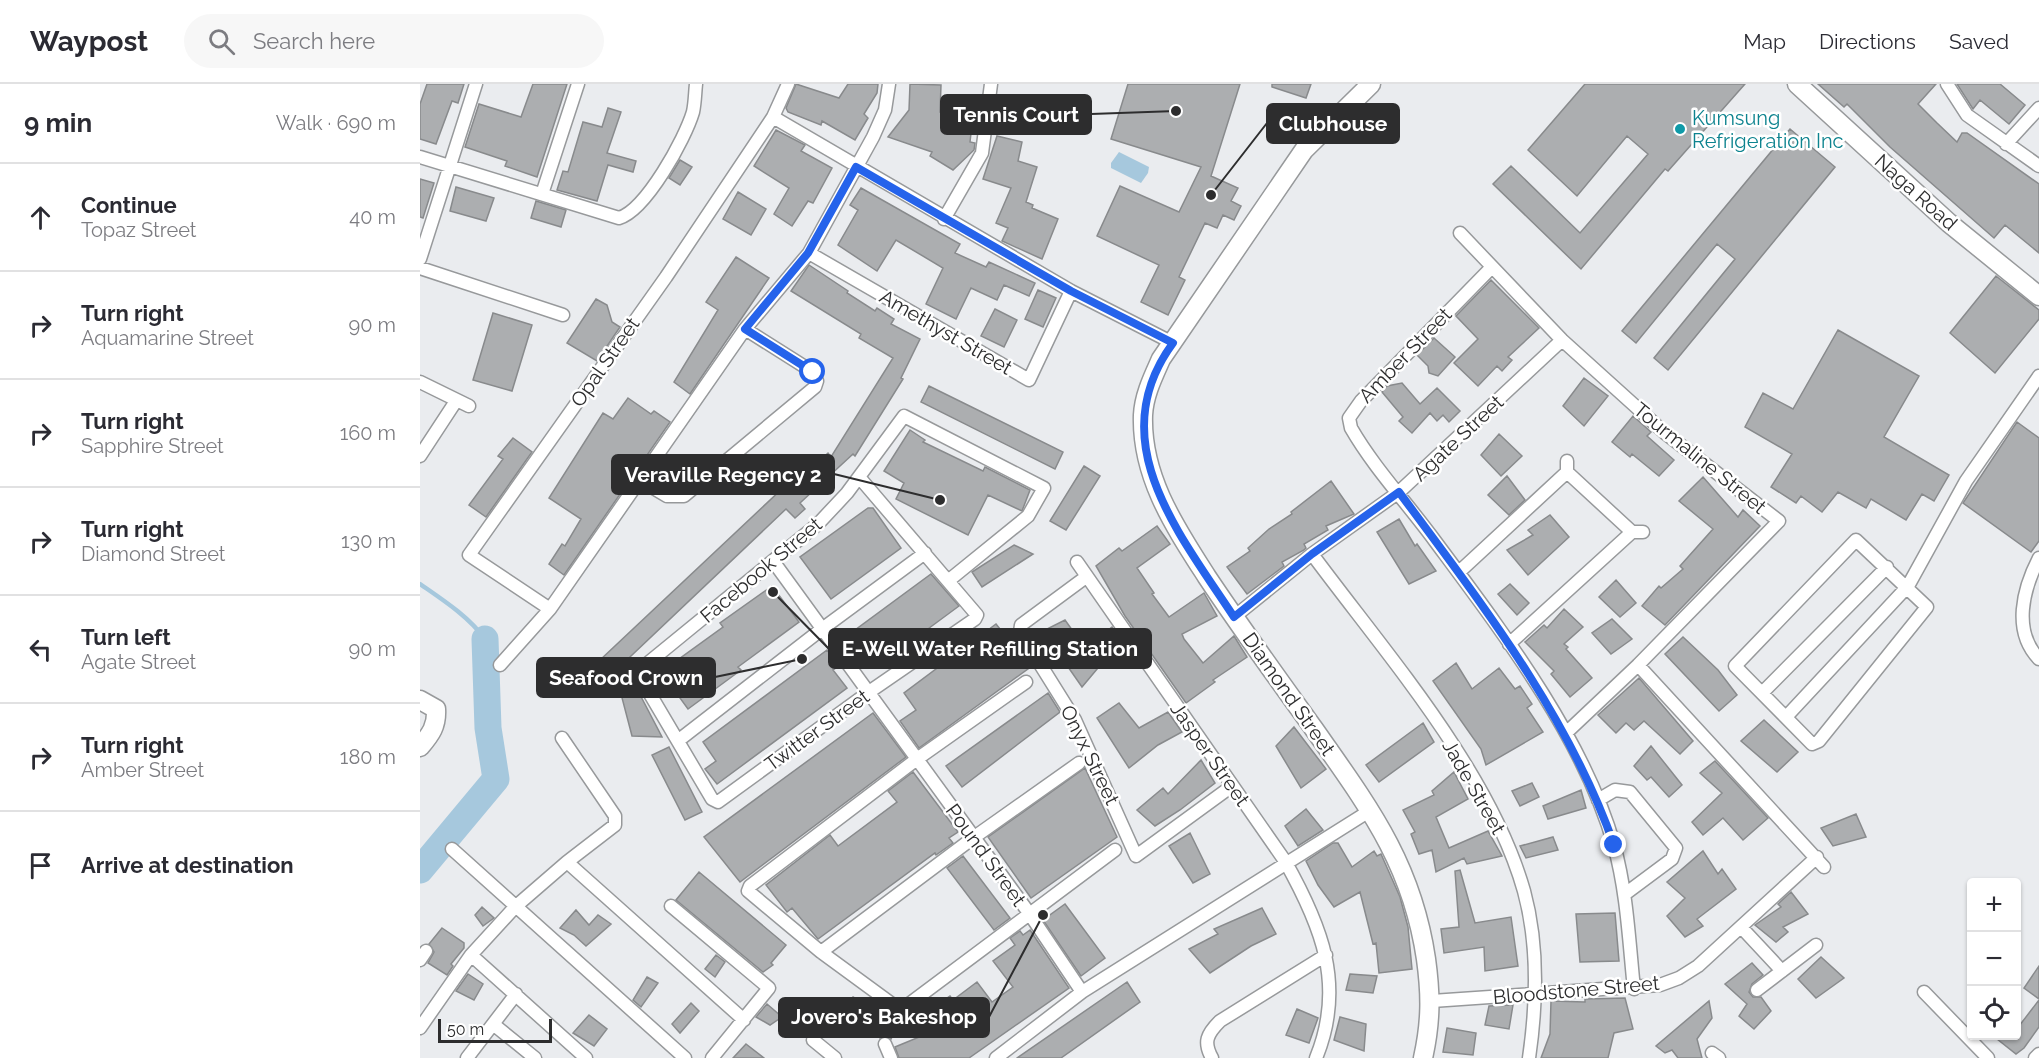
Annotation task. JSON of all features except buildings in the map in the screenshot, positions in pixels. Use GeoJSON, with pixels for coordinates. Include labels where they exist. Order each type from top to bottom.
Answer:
{"type":"FeatureCollection","features":[{"type":"Feature","properties":{"kind":"street"},"geometry":{"type":"LineString","coordinates":[[420,259],[476,84]]}},
{"type":"Feature","properties":{"kind":"street"},"geometry":{"type":"LineString","coordinates":[[542,194],[578,84]]}},
{"type":"Feature","properties":{"kind":"street"},"geometry":{"type":"LineString","coordinates":[[420,157],[619,218],[629,215],[639,206],[686,130],[693,111],[696,84]]}},
{"type":"Feature","properties":{"kind":"street","name":"Opal Street"},"geometry":{"type":"LineString","coordinates":[[550,609],[469,555],[666,277],[773,117],[788,84]]}},
{"type":"Feature","properties":{"kind":"street"},"geometry":{"type":"LineString","coordinates":[[500,665],[550,609],[745,329],[808,253],[885,110],[889,84]]}},
{"type":"Feature","properties":{"kind":"street"},"geometry":{"type":"LineString","coordinates":[[944,219],[982,153],[991,84]]}},
{"type":"Feature","properties":{"kind":"street","name":"Diamond Street"},"geometry":{"type":"LineString","coordinates":[[1371,84],[1304,150],[1161,359],[1147,390],[1143,415],[1155,487],[1167,513],[1234,617],[1371,810],[1399,861],[1414,902],[1432,1001],[1423,1058]]}},
{"type":"Feature","properties":{"kind":"street","name":"Naga Road"},"geometry":{"type":"LineString","coordinates":[[1797,84],[1949,223],[2039,296]]}},
{"type":"Feature","properties":{"kind":"street"},"geometry":{"type":"LineString","coordinates":[[1947,84],[1967,115],[2039,166]]}},
{"type":"Feature","properties":{"kind":"street"},"geometry":{"type":"LineString","coordinates":[[2006,144],[2039,108]]}},
{"type":"Feature","properties":{"kind":"street"},"geometry":{"type":"LineString","coordinates":[[773,117],[944,219],[1071,291],[1173,343]]}},
{"type":"Feature","properties":{"kind":"street","name":"Tourmaline Street"},"geometry":{"type":"LineString","coordinates":[[1460,233],[1562,340],[1665,433],[1779,521],[1638,665],[1566,733]]}},
{"type":"Feature","properties":{"kind":"street","name":"Amethyst Street"},"geometry":{"type":"LineString","coordinates":[[808,253],[1029,380],[1071,291]]}},
{"type":"Feature","properties":{"kind":"street","name":"Amber Street"},"geometry":{"type":"LineString","coordinates":[[1492,267],[1361,401],[1349,418],[1351,428],[1358,440],[1459,572],[1566,733],[1598,800],[1614,845],[1625,894],[1634,989]]}},
{"type":"Feature","properties":{"kind":"street"},"geometry":{"type":"LineString","coordinates":[[420,268],[563,315]]}},
{"type":"Feature","properties":{"kind":"street"},"geometry":{"type":"LineString","coordinates":[[640,480],[667,496],[684,496],[815,387],[817,381],[813,372],[745,329]]}},
{"type":"Feature","properties":{"kind":"street","name":"Agate Street"},"geometry":{"type":"LineString","coordinates":[[1234,617],[1312,554],[1399,492],[1562,340]]}},
{"type":"Feature","properties":{"kind":"street"},"geometry":{"type":"LineString","coordinates":[[1786,717],[1908,586],[1966,481],[2039,376]]}},
{"type":"Feature","properties":{"kind":"street"},"geometry":{"type":"LineString","coordinates":[[420,382],[468,406]]}},
{"type":"Feature","properties":{"kind":"street"},"geometry":{"type":"LineString","coordinates":[[420,456],[456,401]]}},
{"type":"Feature","properties":{"kind":"street","name":"Facebook Street"},"geometry":{"type":"LineString","coordinates":[[624,678],[637,672],[818,524],[859,477],[904,416],[1044,488],[1028,516],[948,581]]}},
{"type":"Feature","properties":{"kind":"street"},"geometry":{"type":"LineString","coordinates":[[1459,572],[1567,466],[1637,532],[1509,645]]}},
{"type":"Feature","properties":{"kind":"street"},"geometry":{"type":"LineString","coordinates":[[859,477],[948,581]]}},
{"type":"Feature","properties":{"kind":"street"},"geometry":{"type":"LineString","coordinates":[[1856,540],[1908,586],[1927,607],[1819,741],[1812,744],[1737,670],[1738,661],[1856,540]]}},
{"type":"Feature","properties":{"kind":"street"},"geometry":{"type":"LineString","coordinates":[[637,672],[679,740],[822,629],[925,553]]}},
{"type":"Feature","properties":{"kind":"street","name":"Jade Street"},"geometry":{"type":"LineString","coordinates":[[1312,554],[1461,756],[1491,810],[1524,891],[1530,921],[1536,995],[1528,1058]]}},
{"type":"Feature","properties":{"kind":"street"},"geometry":{"type":"LineString","coordinates":[[2039,558],[2025,589],[2023,628],[2028,647],[2039,659]]}},
{"type":"Feature","properties":{"kind":"street","name":"Pound Street"},"geometry":{"type":"LineString","coordinates":[[773,561],[1029,913],[1082,992]]}},
{"type":"Feature","properties":{"kind":"street","name":"Jasper Street"},"geometry":{"type":"LineString","coordinates":[[1077,562],[1285,861],[1309,903],[1320,930],[1326,955],[1329,1011],[1324,1037],[1316,1058]]}},
{"type":"Feature","properties":{"kind":"street"},"geometry":{"type":"LineString","coordinates":[[1762,693],[1887,567]]}},
{"type":"Feature","properties":{"kind":"street","name":"Onyx Street"},"geometry":{"type":"LineString","coordinates":[[1086,577],[1021,625],[1020,632],[1075,720],[1136,856],[1232,786]]}},
{"type":"Feature","properties":{"kind":"street","name":"Twitter Street"},"geometry":{"type":"LineString","coordinates":[[679,740],[716,802],[975,619],[977,615],[948,581]]}},
{"type":"Feature","properties":{"kind":"street","name":"Bloodstone Street"},"geometry":{"type":"LineString","coordinates":[[1432,1001],[1634,989],[1660,985],[1679,978],[1698,966],[1741,927],[1821,862],[1638,665]]}},
{"type":"Feature","properties":{"kind":"street"},"geometry":{"type":"LineString","coordinates":[[1026,682],[917,759],[750,886],[748,891],[820,952],[892,1004],[905,1007],[1115,850]]}},
{"type":"Feature","properties":{"kind":"street"},"geometry":{"type":"LineString","coordinates":[[420,700],[436,709],[437,722],[420,747]]}},
{"type":"Feature","properties":{"kind":"street"},"geometry":{"type":"LineString","coordinates":[[420,1028],[471,955],[515,907],[567,862],[612,830],[617,821],[562,738]]}},
{"type":"Feature","properties":{"kind":"street"},"geometry":{"type":"LineString","coordinates":[[820,952],[973,838],[1079,763]]}},
{"type":"Feature","properties":{"kind":"street"},"geometry":{"type":"LineString","coordinates":[[1598,800],[1615,790],[1630,792],[1676,848],[1672,859],[1625,894]]}},
{"type":"Feature","properties":{"kind":"street"},"geometry":{"type":"LineString","coordinates":[[996,1058],[1082,992],[1285,861],[1371,810]]}},
{"type":"Feature","properties":{"kind":"street"},"geometry":{"type":"LineString","coordinates":[[452,849],[685,1058]]}},
{"type":"Feature","properties":{"kind":"street"},"geometry":{"type":"LineString","coordinates":[[567,862],[744,1020]]}},
{"type":"Feature","properties":{"kind":"street"},"geometry":{"type":"LineString","coordinates":[[671,906],[769,988],[712,1058]]}},
{"type":"Feature","properties":{"kind":"street"},"geometry":{"type":"LineString","coordinates":[[1741,927],[1782,971]]}},
{"type":"Feature","properties":{"kind":"street"},"geometry":{"type":"LineString","coordinates":[[1757,990],[1816,945]]}},
{"type":"Feature","properties":{"kind":"street"},"geometry":{"type":"LineString","coordinates":[[471,955],[586,1058]]}},
{"type":"Feature","properties":{"kind":"street"},"geometry":{"type":"LineString","coordinates":[[1212,1058],[1206,1046],[1208,1033],[1220,1021],[1326,955]]}},
{"type":"Feature","properties":{"kind":"street"},"geometry":{"type":"LineString","coordinates":[[1924,993],[1988,1058]]}},
{"type":"Feature","properties":{"kind":"street"},"geometry":{"type":"LineString","coordinates":[[467,1058],[516,994]]}},
{"type":"Feature","properties":{"kind":"street"},"geometry":{"type":"LineString","coordinates":[[493,1024],[535,1058]]}},
{"type":"Feature","properties":{"kind":"street"},"geometry":{"type":"LineString","coordinates":[[813,1040],[835,1058]]}},
{"type":"Feature","properties":{"kind":"street"},"geometry":{"type":"LineString","coordinates":[[885,1044],[891,1058]]}},
{"type":"Feature","properties":{"kind":"street"},"geometry":{"type":"LineString","coordinates":[[2035,1058],[2039,1054]]}},
{"type":"Feature","properties":{"kind":"water"},"geometry":{"type":"Polygon","coordinates":[[[1119,152],[1149,167],[1141,183],[1111,168],[1111,163],[1119,152]]]}},
{"type":"Feature","properties":{"kind":"waterway"},"geometry":{"type":"LineString","coordinates":[[420,584],[463,616],[485,639]]}},
{"type":"Feature","properties":{"kind":"waterway"},"geometry":{"type":"LineString","coordinates":[[420,870],[496,779],[488,728],[485,639]]}},
{"type":"Feature","properties":{"kind":"place","name":"Tennis Court"},"geometry":{"type":"Point","coordinates":[1176,111]}},
{"type":"Feature","properties":{"kind":"place","name":"Kumsung Refrigeration Inc"},"geometry":{"type":"Point","coordinates":[1680,129]}},
{"type":"Feature","properties":{"kind":"place","name":"Clubhouse"},"geometry":{"type":"Point","coordinates":[1211,195]}},
{"type":"Feature","properties":{"kind":"place","name":"Veraville Regency 2"},"geometry":{"type":"Point","coordinates":[940,500]}},
{"type":"Feature","properties":{"kind":"place","name":"E-Well Water Refilling Station"},"geometry":{"type":"Point","coordinates":[773,592]}},
{"type":"Feature","properties":{"kind":"place","name":"Seafood Crown"},"geometry":{"type":"Point","coordinates":[802,659]}},
{"type":"Feature","properties":{"kind":"place","name":"Jovero's Bakeshop"},"geometry":{"type":"Point","coordinates":[1043,915]}},
{"type":"Feature","properties":{"kind":"route"},"geometry":{"type":"LineString","coordinates":[[813,372],[745,329],[808,253],[856,167],[1071,291],[1173,343],[1161,359],[1147,390],[1143,415],[1146,447],[1155,487],[1167,513],[1234,617],[1312,554],[1399,492],[1459,572],[1566,733],[1598,800],[1614,845]]}}]}
